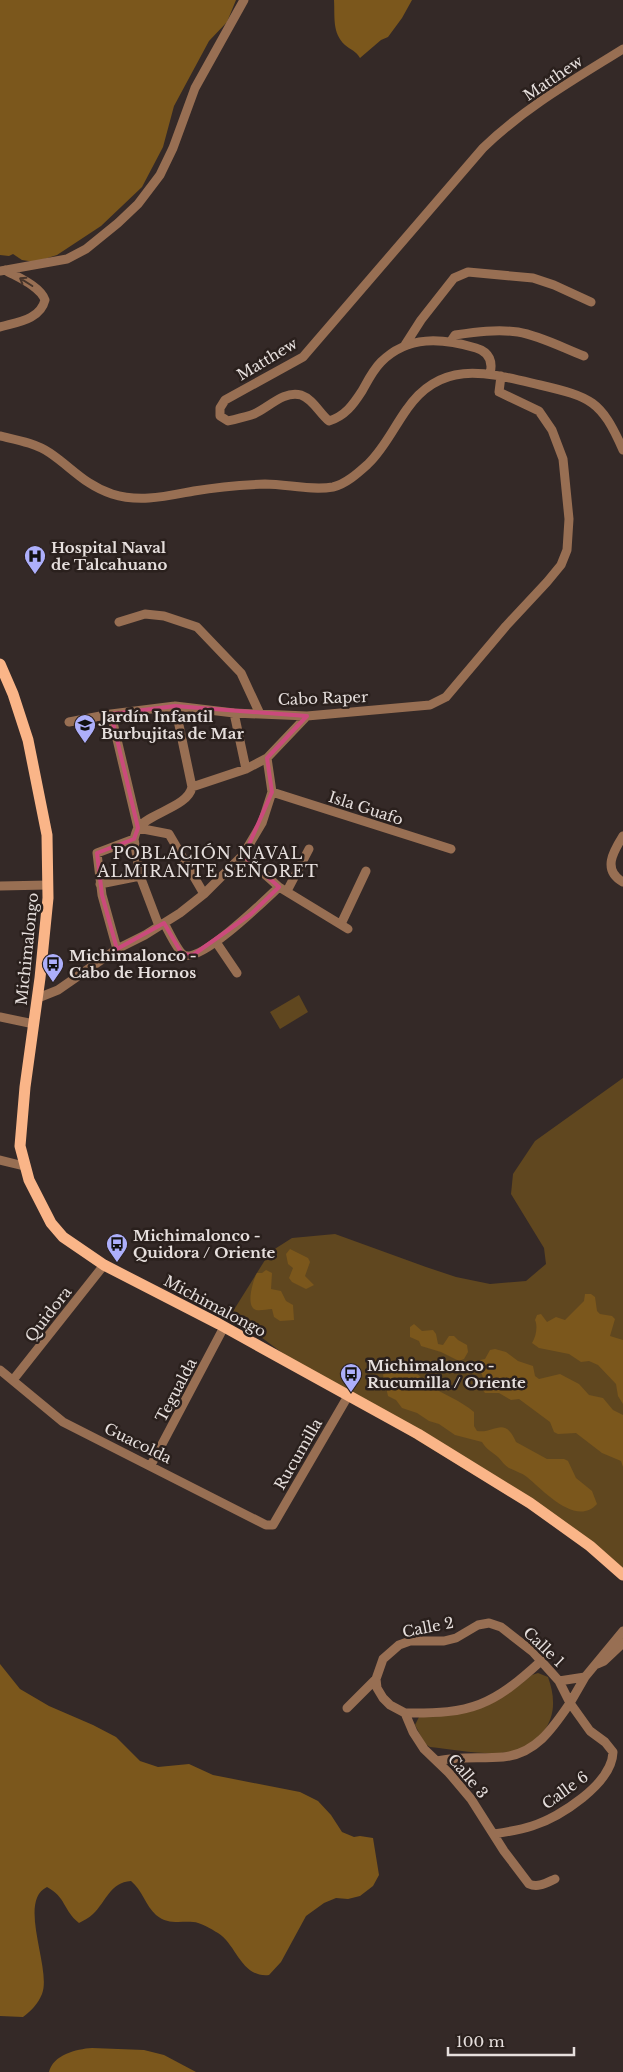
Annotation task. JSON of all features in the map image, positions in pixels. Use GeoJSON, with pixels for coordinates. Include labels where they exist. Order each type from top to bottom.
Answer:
{"type":"FeatureCollection","features":[{"type":"Feature","properties":{"kind":"main road","name":"Michimalongo"},"geometry":{"type":"LineString","coordinates":[[0,664],[13,694],[28,740],[47,835],[48,885],[38,998],[25,1087],[20,1146],[24,1166],[37,1198],[57,1232],[77,1248],[104,1265],[224,1327],[418,1434],[530,1503],[590,1546],[623,1575]]}},
{"type":"Feature","properties":{"kind":"street"},"geometry":{"type":"LineString","coordinates":[[2,270],[68,259],[86,249],[138,204],[160,175],[173,148],[195,88],[244,0]]}},
{"type":"Feature","properties":{"kind":"street","name":"Matthew"},"geometry":{"type":"LineString","coordinates":[[490,374],[491,359],[486,352],[451,341],[423,340],[405,345],[380,363],[353,405],[338,419],[329,421],[321,415],[312,402],[301,395],[289,395],[254,414],[228,421],[220,416],[220,408],[225,400],[303,357],[496,135],[570,82],[623,49]]}},
{"type":"Feature","properties":{"kind":"street"},"geometry":{"type":"LineString","coordinates":[[0,327],[34,316],[40,312],[45,300],[43,294],[38,290],[2,270]]}},
{"type":"Feature","properties":{"kind":"street"},"geometry":{"type":"LineString","coordinates":[[405,345],[421,320],[454,278],[468,272],[533,278],[554,285],[591,302]]}},
{"type":"Feature","properties":{"kind":"street"},"geometry":{"type":"LineString","coordinates":[[451,341],[455,335],[466,333],[490,330],[516,332],[584,356]]}},
{"type":"Feature","properties":{"kind":"street"},"geometry":{"type":"LineString","coordinates":[[0,436],[22,441],[48,452],[86,483],[115,495],[152,499],[232,485],[334,487],[358,473],[372,460],[408,407],[428,388],[441,378],[467,372],[501,376],[568,392],[588,400],[606,417],[623,450]]}},
{"type":"Feature","properties":{"kind":"street","name":"Cabo Raper"},"geometry":{"type":"LineString","coordinates":[[69,722],[111,714],[175,706],[234,713],[307,716],[430,705],[446,697],[561,565],[567,550],[569,520],[563,459],[555,437],[539,411],[499,392],[501,376]]}},
{"type":"Feature","properties":{"kind":"street"},"geometry":{"type":"LineString","coordinates":[[120,622],[145,614],[164,616],[197,627],[242,673],[260,714]]}},
{"type":"Feature","properties":{"kind":"street"},"geometry":{"type":"LineString","coordinates":[[138,828],[187,798],[191,793],[192,787],[175,706]]}},
{"type":"Feature","properties":{"kind":"street"},"geometry":{"type":"LineString","coordinates":[[234,713],[246,769]]}},
{"type":"Feature","properties":{"kind":"street"},"geometry":{"type":"LineString","coordinates":[[111,714],[138,828],[134,839],[140,876],[162,924],[182,954],[187,956],[193,955],[216,942],[283,889],[310,849]]}},
{"type":"Feature","properties":{"kind":"street"},"geometry":{"type":"LineString","coordinates":[[192,787],[246,769],[267,758],[307,716]]}},
{"type":"Feature","properties":{"kind":"street"},"geometry":{"type":"LineString","coordinates":[[38,998],[47,996],[66,985],[117,949],[162,924],[204,894],[243,855],[262,823],[272,792],[267,758]]}},
{"type":"Feature","properties":{"kind":"street","name":"Isla Guafo"},"geometry":{"type":"LineString","coordinates":[[272,792],[451,849]]}},
{"type":"Feature","properties":{"kind":"street"},"geometry":{"type":"LineString","coordinates":[[138,828],[169,834],[204,894]]}},
{"type":"Feature","properties":{"kind":"street"},"geometry":{"type":"LineString","coordinates":[[623,836],[612,856],[610,868],[615,877],[623,882]]}},
{"type":"Feature","properties":{"kind":"street"},"geometry":{"type":"LineString","coordinates":[[117,949],[100,884],[97,853],[134,839]]}},
{"type":"Feature","properties":{"kind":"street"},"geometry":{"type":"LineString","coordinates":[[243,855],[283,889],[344,926],[366,871]]}},
{"type":"Feature","properties":{"kind":"street"},"geometry":{"type":"LineString","coordinates":[[100,884],[140,876]]}},
{"type":"Feature","properties":{"kind":"street"},"geometry":{"type":"LineString","coordinates":[[0,886],[48,885]]}},
{"type":"Feature","properties":{"kind":"street"},"geometry":{"type":"LineString","coordinates":[[216,942],[237,973]]}},
{"type":"Feature","properties":{"kind":"street"},"geometry":{"type":"LineString","coordinates":[[0,1017],[34,1024]]}},
{"type":"Feature","properties":{"kind":"street"},"geometry":{"type":"LineString","coordinates":[[0,1160],[24,1166]]}},
{"type":"Feature","properties":{"kind":"street","name":"Quidora"},"geometry":{"type":"LineString","coordinates":[[13,1380],[104,1265]]}},
{"type":"Feature","properties":{"kind":"street","name":"Tegualda"},"geometry":{"type":"LineString","coordinates":[[152,1465],[224,1327]]}},
{"type":"Feature","properties":{"kind":"street","name":"Guacolda"},"geometry":{"type":"LineString","coordinates":[[0,1370],[63,1422],[152,1465],[266,1525],[273,1525]]}},
{"type":"Feature","properties":{"kind":"street","name":"Rucumilla"},"geometry":{"type":"LineString","coordinates":[[273,1525],[348,1396]]}},
{"type":"Feature","properties":{"kind":"street","name":"Calle 1"},"geometry":{"type":"LineString","coordinates":[[488,1623],[501,1627],[520,1640],[559,1680],[570,1702],[590,1731],[605,1742],[613,1752],[613,1761]]}},
{"type":"Feature","properties":{"kind":"street","name":"Calle 2"},"geometry":{"type":"LineString","coordinates":[[376,1679],[383,1659],[399,1645],[410,1642],[444,1641],[456,1638],[478,1625],[488,1623]]}},
{"type":"Feature","properties":{"kind":"street"},"geometry":{"type":"LineString","coordinates":[[437,1761],[452,1758],[501,1758],[524,1752],[548,1734],[585,1676],[623,1631]]}},
{"type":"Feature","properties":{"kind":"street"},"geometry":{"type":"LineString","coordinates":[[597,1664],[604,1662],[623,1643]]}},
{"type":"Feature","properties":{"kind":"street"},"geometry":{"type":"LineString","coordinates":[[376,1679],[377,1688],[390,1705],[405,1713],[429,1714],[463,1710],[478,1706],[505,1692],[541,1661]]}},
{"type":"Feature","properties":{"kind":"street"},"geometry":{"type":"LineString","coordinates":[[559,1680],[585,1676]]}},
{"type":"Feature","properties":{"kind":"street"},"geometry":{"type":"LineString","coordinates":[[347,1708],[376,1679]]}},
{"type":"Feature","properties":{"kind":"street","name":"Calle 3"},"geometry":{"type":"LineString","coordinates":[[405,1713],[413,1732],[424,1749],[471,1799],[504,1851],[529,1884],[534,1886],[540,1885],[555,1879]]}},
{"type":"Feature","properties":{"kind":"street","name":"Calle 6"},"geometry":{"type":"LineString","coordinates":[[494,1834],[531,1827],[565,1810],[598,1784],[610,1769],[613,1761]]}},
{"type":"Feature","properties":{"kind":"highlighted area"},"geometry":{"type":"Polygon","coordinates":[[[175,706],[307,716],[267,758],[272,792],[244,856],[279,887],[251,914],[193,955],[182,954],[164,923],[117,949],[102,895],[97,853],[134,839],[138,828],[111,714],[175,706]]]}},
{"type":"Feature","properties":{"kind":"shaded area"},"geometry":{"type":"Polygon","coordinates":[[[0,0],[236,0],[227,22],[209,41],[174,106],[163,147],[142,187],[101,226],[57,255],[35,262],[22,260],[13,254],[9,256],[0,255],[0,0]]]}},
{"type":"Feature","properties":{"kind":"shaded area"},"geometry":{"type":"Polygon","coordinates":[[[334,0],[412,0],[388,37],[381,40],[360,58],[345,45],[338,35],[335,24],[334,0]]]}},
{"type":"Feature","properties":{"kind":"shaded area"},"geometry":{"type":"Polygon","coordinates":[[[299,995],[308,1012],[280,1029],[270,1012],[299,995]]]}},
{"type":"Feature","properties":{"kind":"shaded area"},"geometry":{"type":"Polygon","coordinates":[[[623,1078],[623,1575],[584,1542],[317,1379],[237,1319],[230,1316],[270,1252],[292,1238],[335,1234],[456,1277],[490,1284],[526,1281],[546,1264],[544,1248],[511,1194],[513,1174],[535,1141],[623,1078]]]}},
{"type":"Feature","properties":{"kind":"shaded area"},"geometry":{"type":"Polygon","coordinates":[[[290,1249],[308,1258],[310,1262],[305,1276],[314,1285],[306,1289],[292,1282],[289,1278],[293,1268],[288,1264],[286,1254],[290,1249]]]}},
{"type":"Feature","properties":{"kind":"shaded area"},"geometry":{"type":"Polygon","coordinates":[[[266,1270],[272,1273],[271,1289],[281,1291],[286,1301],[293,1305],[294,1320],[280,1321],[274,1317],[272,1309],[256,1310],[253,1308],[250,1299],[254,1281],[257,1273],[262,1273],[266,1270]]]}},
{"type":"Feature","properties":{"kind":"shaded area"},"geometry":{"type":"Polygon","coordinates":[[[585,1294],[591,1294],[595,1297],[597,1311],[600,1314],[612,1316],[615,1319],[610,1336],[623,1340],[623,1404],[618,1396],[616,1384],[598,1365],[589,1361],[581,1362],[569,1354],[539,1348],[532,1343],[535,1338],[535,1320],[537,1315],[541,1314],[547,1322],[556,1317],[565,1320],[584,1301],[585,1294]]]}},
{"type":"Feature","properties":{"kind":"shaded area"},"geometry":{"type":"Polygon","coordinates":[[[414,1324],[422,1331],[433,1330],[438,1344],[443,1345],[449,1336],[454,1336],[467,1345],[468,1352],[464,1359],[459,1361],[441,1352],[421,1346],[419,1341],[410,1337],[410,1327],[414,1324]]]}},
{"type":"Feature","properties":{"kind":"shaded area"},"geometry":{"type":"Polygon","coordinates":[[[495,1349],[506,1352],[518,1361],[533,1366],[535,1376],[539,1379],[560,1374],[579,1384],[589,1395],[603,1398],[613,1410],[623,1415],[623,1467],[621,1461],[602,1453],[576,1433],[558,1434],[554,1432],[550,1422],[519,1399],[511,1400],[499,1393],[485,1393],[482,1389],[483,1376],[478,1370],[477,1365],[480,1360],[485,1359],[490,1350],[495,1349]]]}},
{"type":"Feature","properties":{"kind":"shaded area"},"geometry":{"type":"Polygon","coordinates":[[[387,1366],[417,1374],[429,1385],[469,1408],[474,1412],[474,1426],[477,1431],[503,1427],[512,1434],[516,1442],[547,1459],[564,1459],[568,1461],[576,1478],[592,1491],[597,1504],[589,1510],[570,1509],[551,1498],[525,1476],[507,1467],[482,1442],[455,1435],[439,1424],[402,1408],[396,1400],[388,1396],[383,1375],[387,1366]]]}},
{"type":"Feature","properties":{"kind":"shaded area"},"geometry":{"type":"Polygon","coordinates":[[[0,1664],[20,1689],[49,1706],[116,1737],[140,1761],[158,1767],[189,1764],[213,1775],[300,1792],[318,1801],[331,1815],[342,1832],[354,1837],[373,1838],[379,1875],[373,1886],[360,1896],[348,1899],[336,1898],[324,1903],[306,1916],[281,1962],[269,1975],[260,1975],[252,1971],[240,1960],[224,1938],[206,1926],[196,1922],[165,1920],[156,1915],[131,1881],[124,1882],[113,1889],[93,1914],[79,1923],[58,1895],[47,1887],[39,1895],[35,1906],[37,1936],[43,1969],[44,1983],[42,1994],[34,2007],[23,2017],[0,2016],[0,1664]]]}},
{"type":"Feature","properties":{"kind":"shaded area"},"geometry":{"type":"Polygon","coordinates":[[[538,1673],[548,1677],[553,1699],[552,1713],[543,1732],[525,1748],[512,1752],[489,1753],[430,1747],[425,1744],[415,1725],[419,1717],[453,1714],[493,1702],[519,1686],[532,1675],[538,1673]]]}},
{"type":"Feature","properties":{"kind":"shaded area"},"geometry":{"type":"Polygon","coordinates":[[[92,2048],[144,2050],[164,2055],[196,2072],[49,2072],[51,2066],[60,2057],[79,2050],[92,2048]]]}},
{"type":"Feature","properties":{"kind":"place","name":"Hospital Naval de Talcahuano"},"geometry":{"type":"Point","coordinates":[35,575]}},
{"type":"Feature","properties":{"kind":"place","name":"Jardín Infantil Burbujitas de Mar"},"geometry":{"type":"Point","coordinates":[85,744]}},
{"type":"Feature","properties":{"kind":"place","name":"Michimalonco - Cabo de Hornos"},"geometry":{"type":"Point","coordinates":[53,983]}},
{"type":"Feature","properties":{"kind":"place","name":"Michimalonco - Quidora / Oriente"},"geometry":{"type":"Point","coordinates":[117,1263]}},
{"type":"Feature","properties":{"kind":"place","name":"Michimalonco - Rucumilla / Oriente"},"geometry":{"type":"Point","coordinates":[351,1393]}},
{"type":"Feature","properties":{"kind":"district","name":"POBLACIÓN NAVAL ALMIRANTE SEÑORET"},"geometry":{"type":"Point","coordinates":[208,862]}}]}
